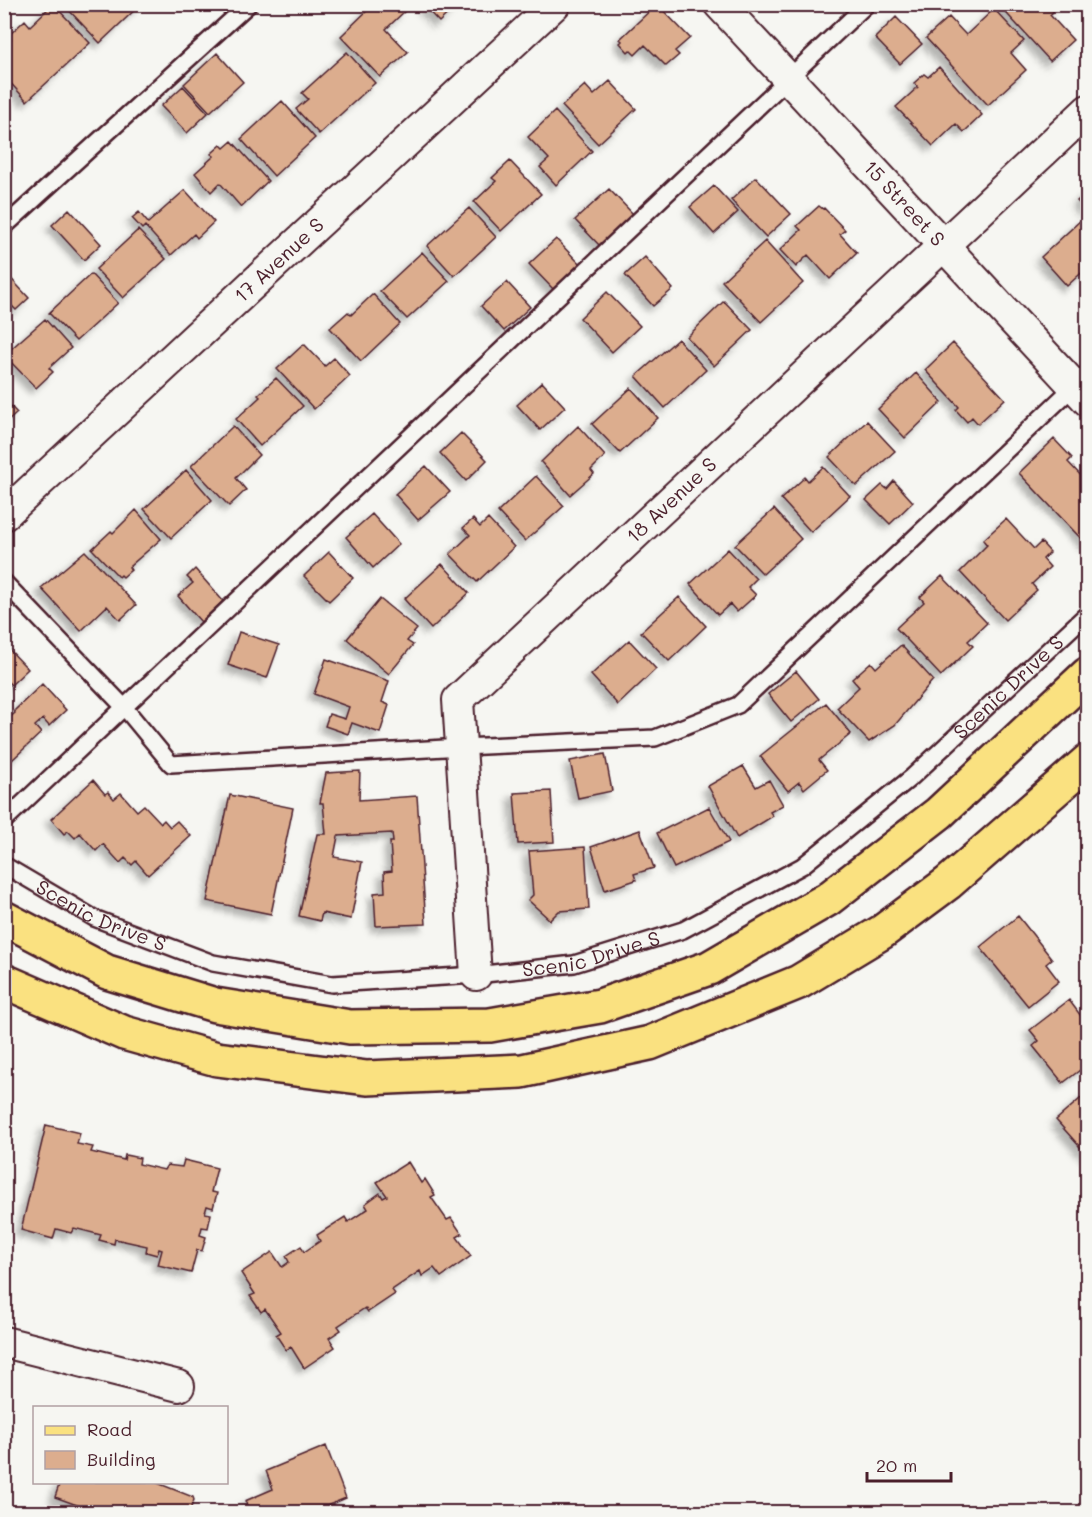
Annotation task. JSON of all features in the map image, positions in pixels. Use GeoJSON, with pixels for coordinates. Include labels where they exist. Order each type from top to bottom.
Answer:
{"type":"FeatureCollection","features":[{"type":"Feature","properties":{"kind":"main road"},"geometry":{"type":"LineString","coordinates":[[4,918],[107,972],[215,1005],[350,1027],[490,1025],[600,1006],[709,968],[828,899],[939,813],[1088,674]]}},
{"type":"Feature","properties":{"kind":"main road"},"geometry":{"type":"LineString","coordinates":[[4,981],[124,1033],[217,1059],[367,1078],[522,1071],[650,1043],[799,982],[882,932],[948,883],[1088,761]]}},
{"type":"Feature","properties":{"kind":"street","name":"17 Avenue S"},"geometry":{"type":"LineString","coordinates":[[4,515],[555,4]]}},
{"type":"Feature","properties":{"kind":"street","name":"15 Street S"},"geometry":{"type":"LineString","coordinates":[[719,4],[942,246],[1083,387]]}},
{"type":"Feature","properties":{"kind":"street","name":"18 Avenue S"},"geometry":{"type":"LineString","coordinates":[[476,975],[458,700],[1088,110]]}},
{"type":"Feature","properties":{"kind":"street"},"geometry":{"type":"LineString","coordinates":[[4,1342],[179,1386]]}},
{"type":"Feature","properties":{"kind":"lane"},"geometry":{"type":"LineString","coordinates":[[4,227],[249,4]]}},
{"type":"Feature","properties":{"kind":"lane"},"geometry":{"type":"LineString","coordinates":[[4,821],[867,4]]}},
{"type":"Feature","properties":{"kind":"lane"},"geometry":{"type":"LineString","coordinates":[[4,582],[124,708],[171,764],[654,738],[738,705],[1083,387]]}},
{"type":"Feature","properties":{"kind":"lane","name":"Scenic Drive S"},"geometry":{"type":"LineString","coordinates":[[4,865],[94,918],[213,963],[332,984],[476,975],[574,964],[683,930],[802,866],[912,777],[1088,613]]}},
{"type":"Feature","properties":{"kind":"building"},"geometry":{"type":"Polygon","coordinates":[[[53,4],[90,43],[27,101],[4,76],[4,46],[11,40],[8,36],[25,20],[30,26],[53,4]]]}},
{"type":"Feature","properties":{"kind":"building"},"geometry":{"type":"Polygon","coordinates":[[[63,4],[141,4],[100,43],[63,4]]]}},
{"type":"Feature","properties":{"kind":"building"},"geometry":{"type":"Polygon","coordinates":[[[374,4],[398,4],[405,11],[386,29],[408,52],[380,77],[341,36],[374,4]]]}},
{"type":"Feature","properties":{"kind":"building"},"geometry":{"type":"Polygon","coordinates":[[[422,4],[458,4],[439,22],[422,4]]]}},
{"type":"Feature","properties":{"kind":"building"},"geometry":{"type":"Polygon","coordinates":[[[657,4],[690,38],[675,51],[679,55],[666,66],[645,45],[635,55],[630,50],[628,52],[620,43],[622,41],[620,39],[657,4]]]}},
{"type":"Feature","properties":{"kind":"building"},"geometry":{"type":"Polygon","coordinates":[[[998,4],[1060,4],[1050,15],[1073,40],[1050,61],[998,4]]]}},
{"type":"Feature","properties":{"kind":"building"},"geometry":{"type":"Polygon","coordinates":[[[994,9],[1024,41],[1011,53],[1026,70],[988,105],[926,38],[949,17],[966,35],[994,9]]]}},
{"type":"Feature","properties":{"kind":"building"},"geometry":{"type":"Polygon","coordinates":[[[896,17],[922,44],[900,64],[875,38],[896,17]]]}},
{"type":"Feature","properties":{"kind":"building"},"geometry":{"type":"Polygon","coordinates":[[[347,52],[375,83],[319,134],[296,109],[308,99],[302,93],[347,52]]]}},
{"type":"Feature","properties":{"kind":"building"},"geometry":{"type":"Polygon","coordinates":[[[217,53],[243,82],[210,112],[184,84],[217,53]]]}},
{"type":"Feature","properties":{"kind":"building"},"geometry":{"type":"Polygon","coordinates":[[[939,67],[982,115],[964,132],[956,124],[933,146],[896,107],[918,87],[914,83],[924,74],[928,77],[939,67]]]}},
{"type":"Feature","properties":{"kind":"building"},"geometry":{"type":"Polygon","coordinates":[[[610,81],[636,109],[598,144],[562,106],[585,85],[594,95],[610,81]]]}},
{"type":"Feature","properties":{"kind":"building"},"geometry":{"type":"Polygon","coordinates":[[[183,86],[208,113],[187,133],[161,106],[183,86]]]}},
{"type":"Feature","properties":{"kind":"building"},"geometry":{"type":"Polygon","coordinates":[[[282,101],[315,138],[274,176],[241,139],[282,101]]]}},
{"type":"Feature","properties":{"kind":"building"},"geometry":{"type":"Polygon","coordinates":[[[555,111],[592,151],[556,185],[540,167],[549,159],[528,137],[555,111]]]}},
{"type":"Feature","properties":{"kind":"building"},"geometry":{"type":"Polygon","coordinates":[[[232,141],[268,181],[241,207],[220,183],[211,192],[195,173],[214,156],[211,154],[221,145],[224,148],[232,141]]]}},
{"type":"Feature","properties":{"kind":"building"},"geometry":{"type":"Polygon","coordinates":[[[510,161],[541,194],[501,231],[474,202],[496,181],[492,178],[510,161]]]}},
{"type":"Feature","properties":{"kind":"building"},"geometry":{"type":"Polygon","coordinates":[[[756,177],[791,214],[766,237],[731,200],[756,177]]]}},
{"type":"Feature","properties":{"kind":"building"},"geometry":{"type":"Polygon","coordinates":[[[714,186],[738,212],[714,234],[690,207],[714,186]]]}},
{"type":"Feature","properties":{"kind":"building"},"geometry":{"type":"Polygon","coordinates":[[[609,189],[634,215],[600,246],[575,220],[609,189]]]}},
{"type":"Feature","properties":{"kind":"building"},"geometry":{"type":"Polygon","coordinates":[[[185,190],[214,222],[197,238],[194,234],[171,255],[145,226],[142,229],[132,218],[139,212],[148,223],[185,190]]]}},
{"type":"Feature","properties":{"kind":"building"},"geometry":{"type":"Polygon","coordinates":[[[1088,191],[1088,212],[1077,201],[1088,191]]]}},
{"type":"Feature","properties":{"kind":"building"},"geometry":{"type":"Polygon","coordinates":[[[819,206],[824,208],[845,230],[840,234],[857,253],[830,279],[808,255],[796,267],[780,250],[801,230],[797,226],[819,206]]]}},
{"type":"Feature","properties":{"kind":"building"},"geometry":{"type":"Polygon","coordinates":[[[469,208],[496,237],[454,276],[427,246],[469,208]]]}},
{"type":"Feature","properties":{"kind":"building"},"geometry":{"type":"Polygon","coordinates":[[[69,209],[101,244],[84,260],[52,225],[69,209]]]}},
{"type":"Feature","properties":{"kind":"building"},"geometry":{"type":"Polygon","coordinates":[[[1082,219],[1088,224],[1088,267],[1067,286],[1041,257],[1082,219]]]}},
{"type":"Feature","properties":{"kind":"building"},"geometry":{"type":"Polygon","coordinates":[[[138,230],[166,259],[123,298],[96,269],[138,230]]]}},
{"type":"Feature","properties":{"kind":"building"},"geometry":{"type":"Polygon","coordinates":[[[556,239],[581,265],[554,290],[529,264],[556,239]]]}},
{"type":"Feature","properties":{"kind":"building"},"geometry":{"type":"Polygon","coordinates":[[[765,241],[803,283],[761,322],[722,281],[765,241]]]}},
{"type":"Feature","properties":{"kind":"building"},"geometry":{"type":"Polygon","coordinates":[[[422,252],[449,281],[407,319],[380,291],[422,252]]]}},
{"type":"Feature","properties":{"kind":"building"},"geometry":{"type":"Polygon","coordinates":[[[645,257],[673,289],[653,306],[625,275],[645,257]]]}},
{"type":"Feature","properties":{"kind":"building"},"geometry":{"type":"Polygon","coordinates":[[[4,271],[29,298],[16,310],[11,305],[4,311],[4,271]]]}},
{"type":"Feature","properties":{"kind":"building"},"geometry":{"type":"Polygon","coordinates":[[[91,274],[118,303],[76,341],[49,313],[91,274]]]}},
{"type":"Feature","properties":{"kind":"building"},"geometry":{"type":"Polygon","coordinates":[[[507,282],[530,307],[504,331],[481,306],[507,282]]]}},
{"type":"Feature","properties":{"kind":"building"},"geometry":{"type":"Polygon","coordinates":[[[607,292],[640,326],[612,352],[580,318],[607,292]]]}},
{"type":"Feature","properties":{"kind":"building"},"geometry":{"type":"Polygon","coordinates":[[[373,294],[400,324],[361,361],[330,328],[348,312],[351,315],[373,294]]]}},
{"type":"Feature","properties":{"kind":"building"},"geometry":{"type":"Polygon","coordinates":[[[724,301],[752,330],[714,366],[687,337],[724,301]]]}},
{"type":"Feature","properties":{"kind":"building"},"geometry":{"type":"Polygon","coordinates":[[[45,319],[71,348],[49,368],[53,372],[36,388],[4,355],[45,319]]]}},
{"type":"Feature","properties":{"kind":"building"},"geometry":{"type":"Polygon","coordinates":[[[678,339],[706,370],[665,408],[636,376],[678,339]]]}},
{"type":"Feature","properties":{"kind":"building"},"geometry":{"type":"Polygon","coordinates":[[[953,343],[1005,399],[978,424],[972,417],[967,422],[956,410],[959,407],[925,370],[953,343]]]}},
{"type":"Feature","properties":{"kind":"building"},"geometry":{"type":"Polygon","coordinates":[[[304,344],[325,366],[334,358],[350,376],[314,409],[277,369],[304,344]]]}},
{"type":"Feature","properties":{"kind":"building"},"geometry":{"type":"Polygon","coordinates":[[[916,373],[942,402],[905,438],[878,409],[916,373]]]}},
{"type":"Feature","properties":{"kind":"building"},"geometry":{"type":"Polygon","coordinates":[[[276,378],[303,406],[260,446],[236,419],[260,397],[258,395],[276,378]]]}},
{"type":"Feature","properties":{"kind":"building"},"geometry":{"type":"Polygon","coordinates":[[[542,382],[565,407],[540,430],[517,405],[542,382]]]}},
{"type":"Feature","properties":{"kind":"building"},"geometry":{"type":"Polygon","coordinates":[[[631,388],[658,418],[620,453],[592,424],[631,388]]]}},
{"type":"Feature","properties":{"kind":"building"},"geometry":{"type":"Polygon","coordinates":[[[4,399],[17,413],[4,425],[4,399]]]}},
{"type":"Feature","properties":{"kind":"building"},"geometry":{"type":"Polygon","coordinates":[[[867,421],[895,451],[856,486],[829,457],[867,421]]]}},
{"type":"Feature","properties":{"kind":"building"},"geometry":{"type":"Polygon","coordinates":[[[233,426],[259,455],[236,478],[246,490],[229,506],[191,466],[233,426]]]}},
{"type":"Feature","properties":{"kind":"building"},"geometry":{"type":"Polygon","coordinates":[[[578,426],[605,456],[591,470],[594,474],[570,495],[541,462],[578,426]]]}},
{"type":"Feature","properties":{"kind":"building"},"geometry":{"type":"Polygon","coordinates":[[[461,433],[487,460],[466,481],[440,453],[461,433]]]}},
{"type":"Feature","properties":{"kind":"building"},"geometry":{"type":"Polygon","coordinates":[[[1054,439],[1072,458],[1068,462],[1088,483],[1088,546],[1019,473],[1054,439]]]}},
{"type":"Feature","properties":{"kind":"building"},"geometry":{"type":"Polygon","coordinates":[[[426,466],[450,492],[418,520],[395,494],[426,466]]]}},
{"type":"Feature","properties":{"kind":"building"},"geometry":{"type":"Polygon","coordinates":[[[823,467],[850,496],[811,532],[781,499],[805,477],[808,481],[823,467]]]}},
{"type":"Feature","properties":{"kind":"building"},"geometry":{"type":"Polygon","coordinates":[[[186,470],[212,500],[171,538],[144,509],[186,470]]]}},
{"type":"Feature","properties":{"kind":"building"},"geometry":{"type":"Polygon","coordinates":[[[536,476],[564,506],[525,541],[498,512],[536,476]]]}},
{"type":"Feature","properties":{"kind":"building"},"geometry":{"type":"Polygon","coordinates":[[[894,481],[913,502],[890,524],[866,500],[882,485],[887,489],[894,481]]]}},
{"type":"Feature","properties":{"kind":"building"},"geometry":{"type":"Polygon","coordinates":[[[774,509],[801,539],[763,574],[735,545],[774,509]]]}},
{"type":"Feature","properties":{"kind":"building"},"geometry":{"type":"Polygon","coordinates":[[[136,510],[161,539],[129,567],[131,570],[123,577],[121,575],[119,577],[92,549],[111,531],[113,533],[136,510]]]}},
{"type":"Feature","properties":{"kind":"building"},"geometry":{"type":"Polygon","coordinates":[[[372,514],[399,544],[373,568],[346,537],[372,514]]]}},
{"type":"Feature","properties":{"kind":"building"},"geometry":{"type":"Polygon","coordinates":[[[473,519],[480,527],[488,519],[514,547],[477,582],[450,554],[470,535],[463,528],[473,519]]]}},
{"type":"Feature","properties":{"kind":"building"},"geometry":{"type":"Polygon","coordinates":[[[1006,519],[1034,549],[1041,542],[1050,552],[1043,559],[1050,567],[1032,584],[1037,590],[1005,620],[960,572],[987,545],[983,540],[1006,519]]]}},
{"type":"Feature","properties":{"kind":"building"},"geometry":{"type":"Polygon","coordinates":[[[728,549],[756,579],[748,587],[756,595],[737,612],[730,604],[718,615],[690,584],[728,549]]]}},
{"type":"Feature","properties":{"kind":"building"},"geometry":{"type":"Polygon","coordinates":[[[85,551],[136,605],[120,620],[107,606],[81,631],[41,588],[85,551]]]}},
{"type":"Feature","properties":{"kind":"building"},"geometry":{"type":"Polygon","coordinates":[[[329,552],[353,578],[329,601],[304,576],[329,552]]]}},
{"type":"Feature","properties":{"kind":"building"},"geometry":{"type":"Polygon","coordinates":[[[442,564],[469,593],[431,629],[404,599],[442,564]]]}},
{"type":"Feature","properties":{"kind":"building"},"geometry":{"type":"Polygon","coordinates":[[[195,569],[223,601],[201,622],[178,596],[193,583],[187,577],[195,569]]]}},
{"type":"Feature","properties":{"kind":"building"},"geometry":{"type":"Polygon","coordinates":[[[942,576],[987,623],[968,641],[973,646],[941,676],[896,628],[924,602],[920,597],[942,576]]]}},
{"type":"Feature","properties":{"kind":"building"},"geometry":{"type":"Polygon","coordinates":[[[679,597],[706,626],[669,661],[641,632],[679,597]]]}},
{"type":"Feature","properties":{"kind":"building"},"geometry":{"type":"Polygon","coordinates":[[[380,599],[417,629],[407,641],[413,645],[389,674],[347,639],[380,599]]]}},
{"type":"Feature","properties":{"kind":"building"},"geometry":{"type":"Polygon","coordinates":[[[239,632],[279,645],[267,678],[228,665],[239,632]]]}},
{"type":"Feature","properties":{"kind":"building"},"geometry":{"type":"Polygon","coordinates":[[[629,640],[656,669],[618,705],[591,675],[629,640]]]}},
{"type":"Feature","properties":{"kind":"building"},"geometry":{"type":"Polygon","coordinates":[[[4,644],[28,669],[11,685],[4,678],[4,644]]]}},
{"type":"Feature","properties":{"kind":"building"},"geometry":{"type":"Polygon","coordinates":[[[901,645],[933,680],[895,725],[869,742],[837,708],[859,687],[852,679],[871,662],[876,668],[901,645]]]}},
{"type":"Feature","properties":{"kind":"building"},"geometry":{"type":"Polygon","coordinates":[[[326,659],[389,681],[382,702],[389,705],[380,733],[352,723],[348,734],[325,726],[329,714],[345,719],[349,707],[314,694],[326,659]]]}},
{"type":"Feature","properties":{"kind":"building"},"geometry":{"type":"Polygon","coordinates":[[[796,671],[819,699],[791,722],[768,694],[796,671]]]}},
{"type":"Feature","properties":{"kind":"building"},"geometry":{"type":"Polygon","coordinates":[[[42,684],[66,710],[49,726],[43,719],[35,726],[41,733],[12,760],[4,753],[4,722],[42,684]]]}},
{"type":"Feature","properties":{"kind":"building"},"geometry":{"type":"Polygon","coordinates":[[[826,703],[851,734],[819,760],[827,770],[804,789],[799,782],[788,791],[760,756],[826,703]]]}},
{"type":"Feature","properties":{"kind":"building"},"geometry":{"type":"Polygon","coordinates":[[[605,754],[612,791],[578,798],[570,761],[605,754]]]}},
{"type":"Feature","properties":{"kind":"building"},"geometry":{"type":"Polygon","coordinates":[[[743,766],[756,787],[769,780],[783,805],[770,812],[773,816],[737,838],[708,786],[743,766]]]}},
{"type":"Feature","properties":{"kind":"building"},"geometry":{"type":"Polygon","coordinates":[[[360,771],[359,800],[417,796],[426,924],[376,926],[374,893],[385,892],[384,872],[392,871],[390,842],[393,842],[392,833],[338,836],[334,857],[362,862],[351,919],[322,913],[320,921],[299,916],[317,834],[326,834],[323,803],[320,803],[326,773],[360,771]]]}},
{"type":"Feature","properties":{"kind":"building"},"geometry":{"type":"Polygon","coordinates":[[[93,780],[105,794],[108,792],[114,799],[121,793],[137,811],[144,805],[161,823],[164,820],[170,827],[177,821],[191,836],[148,875],[136,861],[132,865],[125,858],[120,863],[103,844],[96,851],[80,833],[75,838],[68,831],[64,834],[51,819],[93,780]]]}},
{"type":"Feature","properties":{"kind":"building"},"geometry":{"type":"Polygon","coordinates":[[[551,791],[554,842],[518,844],[514,793],[551,791]]]}},
{"type":"Feature","properties":{"kind":"building"},"geometry":{"type":"Polygon","coordinates":[[[230,795],[293,808],[271,914],[207,901],[230,795]]]}},
{"type":"Feature","properties":{"kind":"building"},"geometry":{"type":"Polygon","coordinates":[[[709,807],[729,842],[674,868],[657,833],[709,807]]]}},
{"type":"Feature","properties":{"kind":"building"},"geometry":{"type":"Polygon","coordinates":[[[640,830],[654,868],[634,874],[636,880],[605,890],[591,847],[640,830]]]}},
{"type":"Feature","properties":{"kind":"building"},"geometry":{"type":"Polygon","coordinates":[[[585,847],[589,909],[559,911],[550,920],[528,900],[533,895],[529,851],[585,847]]]}},
{"type":"Feature","properties":{"kind":"building"},"geometry":{"type":"Polygon","coordinates":[[[1018,916],[1052,959],[1046,964],[1059,981],[1028,1006],[980,947],[1018,916]]]}},
{"type":"Feature","properties":{"kind":"building"},"geometry":{"type":"Polygon","coordinates":[[[1069,1000],[1081,1016],[1088,1012],[1088,1064],[1063,1083],[1033,1046],[1039,1041],[1030,1030],[1069,1000]]]}},
{"type":"Feature","properties":{"kind":"building"},"geometry":{"type":"Polygon","coordinates":[[[1088,1092],[1088,1156],[1056,1120],[1088,1092]]]}},
{"type":"Feature","properties":{"kind":"building"},"geometry":{"type":"Polygon","coordinates":[[[46,1125],[80,1133],[77,1144],[93,1147],[91,1152],[124,1160],[125,1155],[140,1158],[139,1164],[164,1170],[167,1165],[182,1167],[184,1160],[217,1168],[211,1192],[217,1193],[213,1208],[207,1206],[205,1213],[211,1214],[208,1228],[202,1227],[200,1235],[206,1237],[202,1251],[197,1250],[191,1273],[158,1265],[162,1250],[159,1249],[157,1255],[146,1252],[147,1246],[115,1239],[114,1244],[99,1240],[101,1235],[74,1228],[71,1233],[56,1229],[53,1239],[21,1230],[46,1125]]]}},
{"type":"Feature","properties":{"kind":"building"},"geometry":{"type":"Polygon","coordinates":[[[408,1162],[421,1183],[425,1179],[435,1195],[431,1197],[447,1220],[451,1218],[462,1234],[457,1237],[471,1256],[441,1277],[434,1268],[422,1276],[420,1271],[392,1290],[395,1294],[368,1312],[365,1308],[338,1326],[341,1330],[329,1338],[335,1347],[304,1368],[291,1347],[286,1350],[276,1335],[281,1332],[265,1309],[261,1312],[250,1296],[255,1294],[241,1273],[272,1252],[282,1267],[289,1262],[286,1256],[301,1246],[304,1252],[320,1241],[317,1235],[345,1217],[348,1222],[368,1209],[365,1204],[380,1193],[383,1198],[387,1196],[377,1182],[408,1162]]]}},
{"type":"Feature","properties":{"kind":"building"},"geometry":{"type":"Polygon","coordinates":[[[326,1446],[346,1498],[329,1505],[332,1512],[250,1512],[245,1501],[273,1489],[266,1471],[326,1446]]]}},
{"type":"Feature","properties":{"kind":"building"},"geometry":{"type":"Polygon","coordinates":[[[59,1484],[160,1484],[193,1497],[194,1500],[189,1512],[96,1512],[55,1497],[59,1484]]]}}]}
